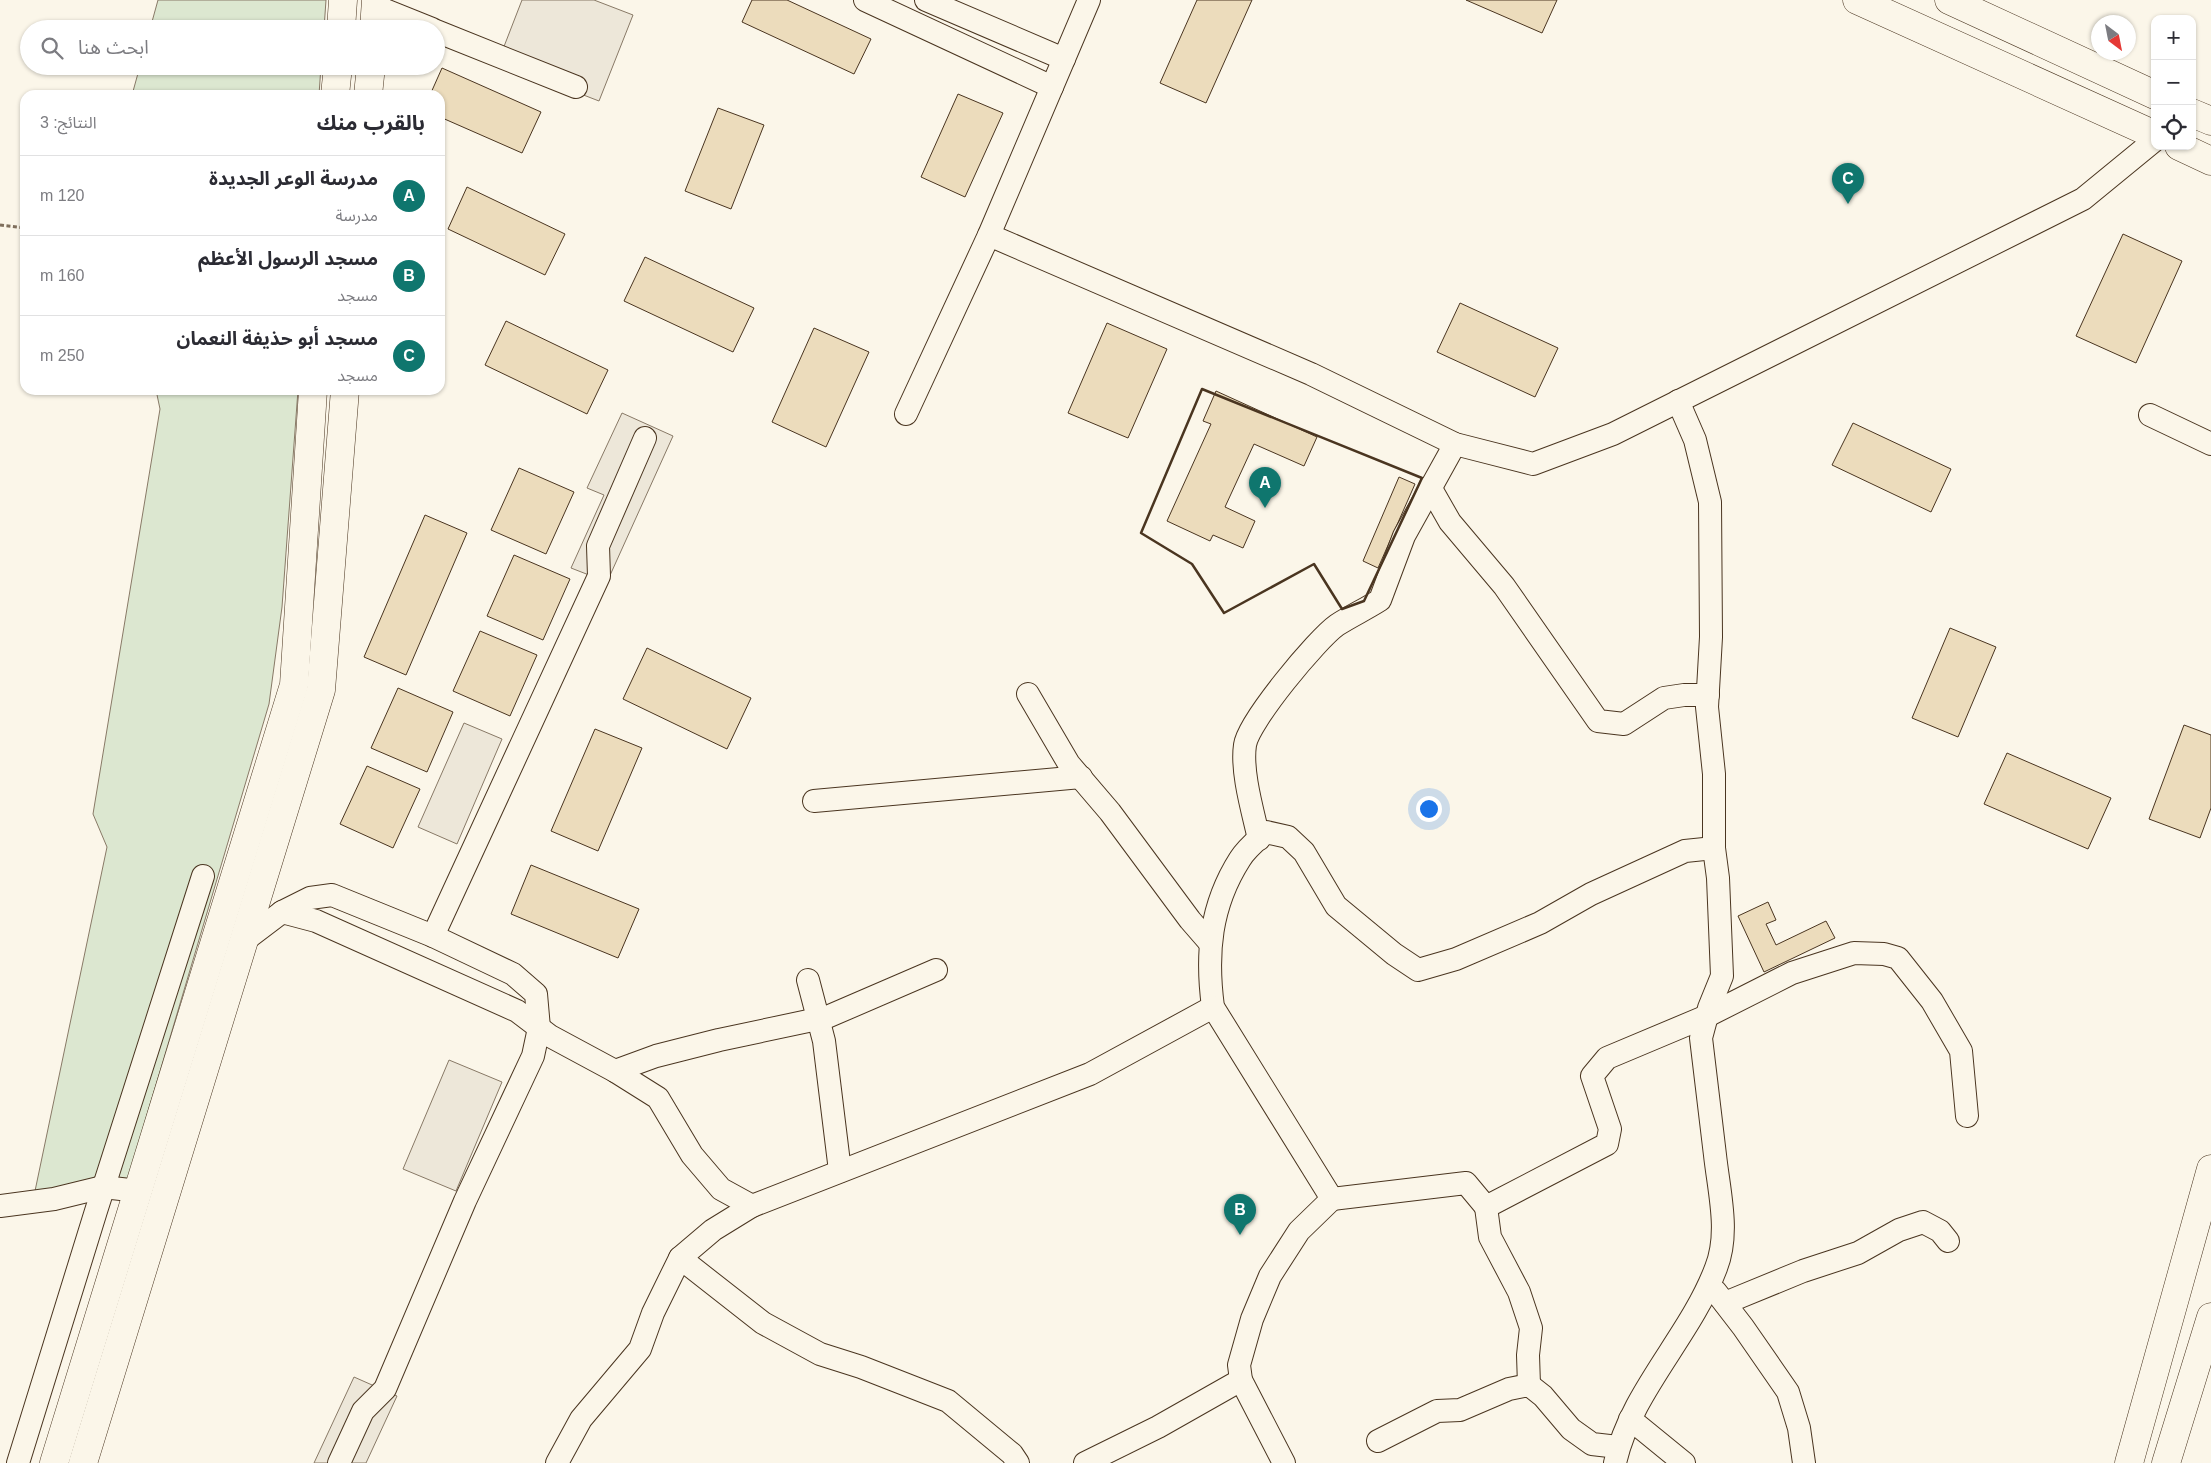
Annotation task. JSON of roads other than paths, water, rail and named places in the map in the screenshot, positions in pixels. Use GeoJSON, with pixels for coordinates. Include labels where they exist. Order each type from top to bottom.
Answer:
{"type":"FeatureCollection","features":[{"type":"Feature","properties":{"kind":"main road"},"geometry":{"type":"LineString","coordinates":[[342,20],[344,0]]}},
{"type":"Feature","properties":{"kind":"main road"},"geometry":{"type":"LineString","coordinates":[[1858,0],[2151,134]]}},
{"type":"Feature","properties":{"kind":"main road"},"geometry":{"type":"LineString","coordinates":[[1949,0],[2151,93]]}},
{"type":"Feature","properties":{"kind":"main road"},"geometry":{"type":"LineString","coordinates":[[336,90],[337,75]]}},
{"type":"Feature","properties":{"kind":"main road"},"geometry":{"type":"LineString","coordinates":[[368,90],[369,75]]}},
{"type":"Feature","properties":{"kind":"main road"},"geometry":{"type":"LineString","coordinates":[[2196,114],[2211,121]]}},
{"type":"Feature","properties":{"kind":"main road"},"geometry":{"type":"LineString","coordinates":[[2188,150],[2211,161]]}},
{"type":"Feature","properties":{"kind":"main road"},"geometry":{"type":"LineString","coordinates":[[54,1463],[294,685],[313,395]]}},
{"type":"Feature","properties":{"kind":"main road"},"geometry":{"type":"LineString","coordinates":[[83,1463],[321,690],[345,395]]}},
{"type":"Feature","properties":{"kind":"main road"},"geometry":{"type":"LineString","coordinates":[[2129,1463],[2211,1169]]}},
{"type":"Feature","properties":{"kind":"main road"},"geometry":{"type":"LineString","coordinates":[[2166,1463],[2211,1317]]}},
{"type":"Feature","properties":{"kind":"street"},"geometry":{"type":"LineString","coordinates":[[865,0],[1052,87]]}},
{"type":"Feature","properties":{"kind":"street"},"geometry":{"type":"LineString","coordinates":[[926,0],[1064,59]]}},
{"type":"Feature","properties":{"kind":"street"},"geometry":{"type":"LineString","coordinates":[[906,414],[989,235],[1089,0]]}},
{"type":"Feature","properties":{"kind":"street"},"geometry":{"type":"LineString","coordinates":[[375,12],[402,20]]}},
{"type":"Feature","properties":{"kind":"street"},"geometry":{"type":"LineString","coordinates":[[445,34],[576,87]]}},
{"type":"Feature","properties":{"kind":"street"},"geometry":{"type":"LineString","coordinates":[[989,235],[1311,374],[1455,444],[1533,464],[1613,434],[2083,199],[2151,143]]}},
{"type":"Feature","properties":{"kind":"street"},"geometry":{"type":"LineString","coordinates":[[1378,1440],[1437,1411],[1460,1410],[1509,1389],[1529,1386],[1543,1396],[1571,1429],[1592,1444],[1617,1455],[1630,1419],[1701,1299],[1717,1267],[1724,1229],[1701,1038],[1722,976],[1718,878],[1714,848],[1714,774],[1708,706],[1711,637],[1710,502],[1695,440],[1678,401]]}},
{"type":"Feature","properties":{"kind":"street"},"geometry":{"type":"LineString","coordinates":[[2150,415],[2211,444]]}},
{"type":"Feature","properties":{"kind":"street"},"geometry":{"type":"LineString","coordinates":[[433,936],[599,576],[598,546],[645,438]]}},
{"type":"Feature","properties":{"kind":"street"},"geometry":{"type":"LineString","coordinates":[[1259,839],[1246,773],[1245,744],[1264,710],[1316,643],[1337,625],[1380,600],[1404,536],[1455,444]]}},
{"type":"Feature","properties":{"kind":"street"},"geometry":{"type":"LineString","coordinates":[[1430,487],[1450,522],[1504,586],[1598,721],[1624,724],[1664,698],[1708,694]]}},
{"type":"Feature","properties":{"kind":"street"},"geometry":{"type":"LineString","coordinates":[[1028,694],[1069,764],[1110,812],[1190,920],[1210,943]]}},
{"type":"Feature","properties":{"kind":"street"},"geometry":{"type":"LineString","coordinates":[[814,801],[1081,777]]}},
{"type":"Feature","properties":{"kind":"street"},"geometry":{"type":"LineString","coordinates":[[1332,1199],[1213,1007],[1209,978],[1211,928],[1221,896],[1240,858],[1266,832],[1288,837],[1304,852],[1336,906],[1394,954],[1418,970],[1456,959],[1540,923],[1591,894],[1685,850],[1714,848]]}},
{"type":"Feature","properties":{"kind":"street"},"geometry":{"type":"LineString","coordinates":[[18,1463],[103,1187],[203,876]]}},
{"type":"Feature","properties":{"kind":"street"},"geometry":{"type":"LineString","coordinates":[[245,940],[282,912],[310,898],[332,895],[433,936],[513,974],[536,994],[540,1028],[533,1056],[465,1201],[385,1389],[363,1411],[339,1463]]}},
{"type":"Feature","properties":{"kind":"street"},"geometry":{"type":"LineString","coordinates":[[282,912],[316,921],[517,1011],[550,1036],[614,1071],[658,1098],[692,1154],[721,1190],[752,1206]]}},
{"type":"Feature","properties":{"kind":"street"},"geometry":{"type":"LineString","coordinates":[[1486,1207],[1607,1144],[1610,1129],[1592,1076],[1607,1058],[1707,1016],[1792,973],[1854,953],[1884,954],[1898,958],[1932,1000],[1961,1051],[1966,1116]]}},
{"type":"Feature","properties":{"kind":"street"},"geometry":{"type":"LineString","coordinates":[[614,1071],[656,1056],[718,1040],[828,1017],[936,970]]}},
{"type":"Feature","properties":{"kind":"street"},"geometry":{"type":"LineString","coordinates":[[808,980],[824,1041],[840,1171]]}},
{"type":"Feature","properties":{"kind":"street"},"geometry":{"type":"LineString","coordinates":[[557,1463],[581,1418],[640,1350],[653,1312],[680,1258],[714,1230],[752,1206],[1090,1074],[1213,1007]]}},
{"type":"Feature","properties":{"kind":"street"},"geometry":{"type":"LineString","coordinates":[[1284,1463],[1241,1380],[1239,1365],[1249,1328],[1270,1276],[1299,1231],[1332,1199],[1466,1183],[1486,1207],[1490,1237],[1519,1292],[1531,1328],[1528,1355],[1529,1386]]}},
{"type":"Feature","properties":{"kind":"street"},"geometry":{"type":"LineString","coordinates":[[0,1206],[54,1199],[103,1187],[139,1191]]}},
{"type":"Feature","properties":{"kind":"street"},"geometry":{"type":"LineString","coordinates":[[1725,1303],[1803,1271],[1858,1253],[1899,1230],[1923,1222],[1940,1231],[1948,1240]]}},
{"type":"Feature","properties":{"kind":"street"},"geometry":{"type":"LineString","coordinates":[[680,1258],[763,1323],[820,1354],[870,1370],[948,1401],[1005,1447],[1018,1463]]}},
{"type":"Feature","properties":{"kind":"street"},"geometry":{"type":"LineString","coordinates":[[1709,1283],[1788,1392],[1799,1428],[1804,1463]]}},
{"type":"Feature","properties":{"kind":"street"},"geometry":{"type":"LineString","coordinates":[[1085,1463],[1158,1427],[1241,1380]]}},
{"type":"Feature","properties":{"kind":"street"},"geometry":{"type":"LineString","coordinates":[[1630,1419],[1684,1463]]}},
{"type":"Feature","properties":{"kind":"place","name":"مسجد أبو حذيفة النعمان"},"geometry":{"type":"Point","coordinates":[1848,204]}},
{"type":"Feature","properties":{"kind":"place","name":"مدرسة الوعر الجديدة"},"geometry":{"type":"Point","coordinates":[1265,508]}},
{"type":"Feature","properties":{"kind":"place","name":"مسجد الرسول الأعظم"},"geometry":{"type":"Point","coordinates":[1240,1235]}}]}
